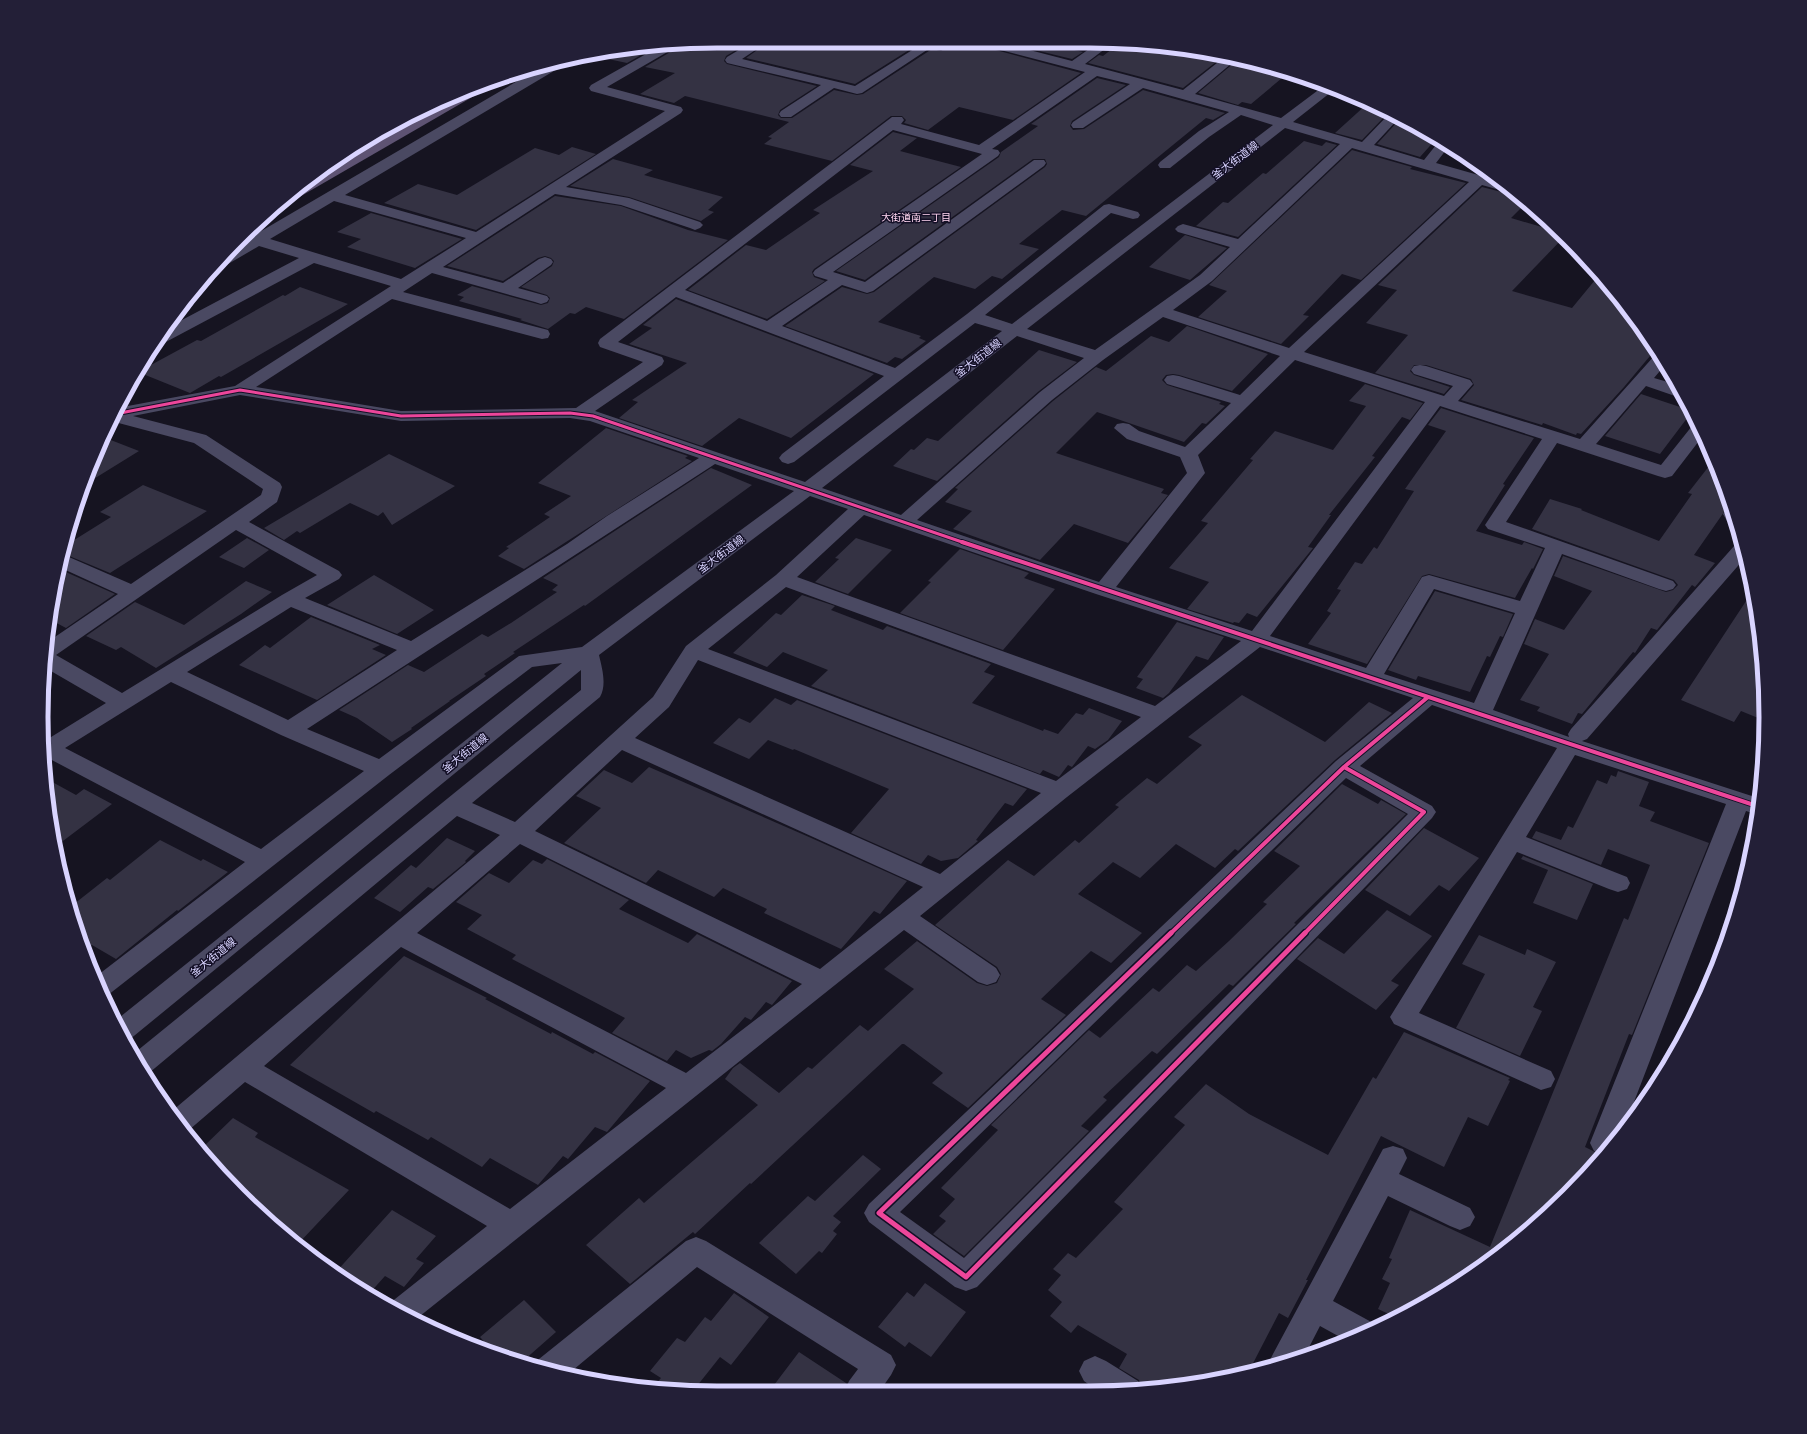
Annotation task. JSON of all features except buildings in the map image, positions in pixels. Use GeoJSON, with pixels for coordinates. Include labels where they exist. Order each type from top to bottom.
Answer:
{"type":"FeatureCollection","features":[{"type":"Feature","properties":{"kind":"main road"},"geometry":{"type":"LineString","coordinates":[[318,181],[450,104]]}},
{"type":"Feature","properties":{"kind":"street"},"geometry":{"type":"LineString","coordinates":[[751,48],[731,60],[857,90],[924,48]]}},
{"type":"Feature","properties":{"kind":"street"},"geometry":{"type":"LineString","coordinates":[[1007,48],[1185,95],[1495,185]]}},
{"type":"Feature","properties":{"kind":"street"},"geometry":{"type":"LineString","coordinates":[[1074,66],[1099,48]]}},
{"type":"Feature","properties":{"kind":"street"},"geometry":{"type":"LineString","coordinates":[[240,390],[676,110],[596,88],[661,50]]}},
{"type":"Feature","properties":{"kind":"street"},"geometry":{"type":"LineString","coordinates":[[1185,95],[1227,62]]}},
{"type":"Feature","properties":{"kind":"street"},"geometry":{"type":"LineString","coordinates":[[236,253],[545,71]]}},
{"type":"Feature","properties":{"kind":"street"},"geometry":{"type":"LineString","coordinates":[[981,150],[1095,71]]}},
{"type":"Feature","properties":{"kind":"street"},"geometry":{"type":"LineString","coordinates":[[1078,125],[1141,83]]}},
{"type":"Feature","properties":{"kind":"street"},"geometry":{"type":"LineString","coordinates":[[786,114],[832,84]]}},
{"type":"Feature","properties":{"kind":"street","name":"釜大街道線"},"geometry":{"type":"LineString","coordinates":[[125,1028],[588,653],[808,489],[1325,91]]}},
{"type":"Feature","properties":{"kind":"street"},"geometry":{"type":"LineString","coordinates":[[1165,165],[1204,134],[1239,111]]}},
{"type":"Feature","properties":{"kind":"street"},"geometry":{"type":"LineString","coordinates":[[1365,147],[1391,120]]}},
{"type":"Feature","properties":{"kind":"street"},"geometry":{"type":"LineString","coordinates":[[580,414],[656,361],[606,343],[893,123],[993,153],[821,273],[867,288],[1039,163]]}},
{"type":"Feature","properties":{"kind":"street"},"geometry":{"type":"LineString","coordinates":[[904,522],[1046,396],[1097,356],[1206,278],[1350,142]]}},
{"type":"Feature","properties":{"kind":"street"},"geometry":{"type":"LineString","coordinates":[[1427,165],[1440,148]]}},
{"type":"Feature","properties":{"kind":"street"},"geometry":{"type":"LineString","coordinates":[[1188,454],[1242,401],[1479,180]]}},
{"type":"Feature","properties":{"kind":"street"},"geometry":{"type":"LineString","coordinates":[[552,189],[624,201],[695,225]]}},
{"type":"Feature","properties":{"kind":"street"},"geometry":{"type":"LineString","coordinates":[[332,196],[479,237]]}},
{"type":"Feature","properties":{"kind":"street"},"geometry":{"type":"LineString","coordinates":[[788,458],[973,317],[1109,208],[1133,215]]}},
{"type":"Feature","properties":{"kind":"street"},"geometry":{"type":"LineString","coordinates":[[1183,229],[1240,245]]}},
{"type":"Feature","properties":{"kind":"street"},"geometry":{"type":"LineString","coordinates":[[257,240],[404,285]]}},
{"type":"Feature","properties":{"kind":"street"},"geometry":{"type":"LineString","coordinates":[[170,333],[313,257]]}},
{"type":"Feature","properties":{"kind":"street"},"geometry":{"type":"LineString","coordinates":[[505,289],[545,262]]}},
{"type":"Feature","properties":{"kind":"street"},"geometry":{"type":"LineString","coordinates":[[430,268],[541,299]]}},
{"type":"Feature","properties":{"kind":"street"},"geometry":{"type":"LineString","coordinates":[[769,327],[841,279]]}},
{"type":"Feature","properties":{"kind":"street"},"geometry":{"type":"LineString","coordinates":[[673,291],[897,375]]}},
{"type":"Feature","properties":{"kind":"street"},"geometry":{"type":"LineString","coordinates":[[390,294],[542,334]]}},
{"type":"Feature","properties":{"kind":"street"},"geometry":{"type":"LineString","coordinates":[[1162,310],[1292,354],[1665,472],[1695,433]]}},
{"type":"Feature","properties":{"kind":"street"},"geometry":{"type":"LineString","coordinates":[[973,317],[1013,331],[1097,356]]}},
{"type":"Feature","properties":{"kind":"street"},"geometry":{"type":"LineString","coordinates":[[1584,446],[1657,364]]}},
{"type":"Feature","properties":{"kind":"street"},"geometry":{"type":"LineString","coordinates":[[406,1309],[822,982],[1059,791],[1257,639],[1442,401],[1464,384],[1420,370]]}},
{"type":"Feature","properties":{"kind":"street"},"geometry":{"type":"LineString","coordinates":[[1173,380],[1242,401]]}},
{"type":"Feature","properties":{"kind":"street"},"geometry":{"type":"LineString","coordinates":[[1644,380],[1672,389]]}},
{"type":"Feature","properties":{"kind":"street"},"geometry":{"type":"LineString","coordinates":[[121,414],[240,390],[401,416],[570,413],[593,416],[1103,590],[1257,639],[1428,697],[1574,740],[1748,803],[1604,1143]]}},
{"type":"Feature","properties":{"kind":"street"},"geometry":{"type":"LineString","coordinates":[[52,648],[270,498],[273,486],[200,439],[119,417]]}},
{"type":"Feature","properties":{"kind":"street"},"geometry":{"type":"LineString","coordinates":[[1103,590],[1196,473],[1188,454],[1133,435],[1124,428]]}},
{"type":"Feature","properties":{"kind":"street"},"geometry":{"type":"LineString","coordinates":[[1553,436],[1495,525],[1556,545],[1666,585]]}},
{"type":"Feature","properties":{"kind":"street"},"geometry":{"type":"LineString","coordinates":[[289,730],[714,457]]}},
{"type":"Feature","properties":{"kind":"street"},"geometry":{"type":"LineString","coordinates":[[182,1119],[518,833],[661,702],[693,651],[783,579],[861,508]]}},
{"type":"Feature","properties":{"kind":"street"},"geometry":{"type":"LineString","coordinates":[[49,749],[289,599],[332,575],[235,522]]}},
{"type":"Feature","properties":{"kind":"street"},"geometry":{"type":"LineString","coordinates":[[1480,713],[1556,545]]}},
{"type":"Feature","properties":{"kind":"street"},"geometry":{"type":"LineString","coordinates":[[1541,1079],[1403,1017],[1574,740],[1738,554]]}},
{"type":"Feature","properties":{"kind":"street"},"geometry":{"type":"LineString","coordinates":[[67,563],[133,593]]}},
{"type":"Feature","properties":{"kind":"street"},"geometry":{"type":"LineString","coordinates":[[783,579],[1157,715]]}},
{"type":"Feature","properties":{"kind":"street"},"geometry":{"type":"LineString","coordinates":[[1371,678],[1429,581],[1527,610]]}},
{"type":"Feature","properties":{"kind":"street"},"geometry":{"type":"LineString","coordinates":[[289,599],[413,649]]}},
{"type":"Feature","properties":{"kind":"street"},"geometry":{"type":"LineString","coordinates":[[693,651],[1059,791]]}},
{"type":"Feature","properties":{"kind":"street"},"geometry":{"type":"LineString","coordinates":[[103,982],[263,861],[381,769],[526,661],[588,653],[592,672],[592,692],[144,1061]]}},
{"type":"Feature","properties":{"kind":"street"},"geometry":{"type":"LineString","coordinates":[[50,661],[122,703]]}},
{"type":"Feature","properties":{"kind":"street"},"geometry":{"type":"LineString","coordinates":[[170,673],[289,730],[381,769]]}},
{"type":"Feature","properties":{"kind":"street"},"geometry":{"type":"LineString","coordinates":[[1344,768],[1424,812],[966,1277],[880,1213],[1344,768],[1428,697]]}},
{"type":"Feature","properties":{"kind":"street"},"geometry":{"type":"LineString","coordinates":[[620,740],[942,885]]}},
{"type":"Feature","properties":{"kind":"street"},"geometry":{"type":"LineString","coordinates":[[49,752],[263,861]]}},
{"type":"Feature","properties":{"kind":"street"},"geometry":{"type":"LineString","coordinates":[[454,805],[518,833],[822,982]]}},
{"type":"Feature","properties":{"kind":"street"},"geometry":{"type":"LineString","coordinates":[[1511,840],[1618,883]]}},
{"type":"Feature","properties":{"kind":"street"},"geometry":{"type":"LineString","coordinates":[[903,917],[987,975]]}},
{"type":"Feature","properties":{"kind":"street"},"geometry":{"type":"LineString","coordinates":[[399,935],[688,1087]]}},
{"type":"Feature","properties":{"kind":"street"},"geometry":{"type":"LineString","coordinates":[[243,1067],[511,1225]]}},
{"type":"Feature","properties":{"kind":"street"},"geometry":{"type":"LineString","coordinates":[[1289,1355],[1387,1169],[1460,1217]]}},
{"type":"Feature","properties":{"kind":"street"},"geometry":{"type":"LineString","coordinates":[[555,1366],[696,1250],[880,1365],[864,1386]]}},
{"type":"Feature","properties":{"kind":"street"},"geometry":{"type":"LineString","coordinates":[[1314,1306],[1357,1330]]}},
{"type":"Feature","properties":{"kind":"street"},"geometry":{"type":"LineString","coordinates":[[1095,1371],[1117,1385]]}},
{"type":"Feature","properties":{"kind":"cycle path"},"geometry":{"type":"LineString","coordinates":[[121,413],[240,390],[401,416],[570,413],[593,416],[1103,590],[1257,639],[1480,713],[1570,745],[1753,805]]}},
{"type":"Feature","properties":{"kind":"cycle path"},"geometry":{"type":"LineString","coordinates":[[1344,767],[1424,812],[966,1277],[879,1213],[1344,767],[1428,697]]}},
{"type":"Feature","properties":{"kind":"district","name":"大街道南二丁目"},"geometry":{"type":"Point","coordinates":[916,217]}}]}
